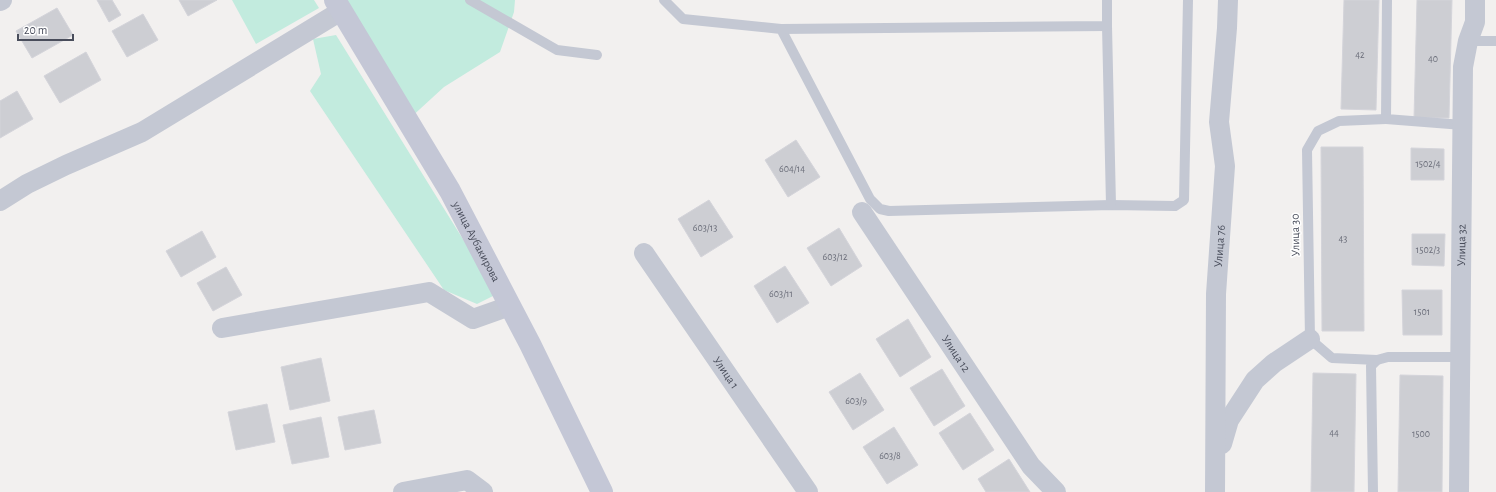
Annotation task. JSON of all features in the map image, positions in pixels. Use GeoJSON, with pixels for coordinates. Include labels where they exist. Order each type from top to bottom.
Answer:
{"type":"FeatureCollection","features":[{"type":"Feature","properties":{"kind":"main road","name":"улица Аубакирова"},"geometry":{"type":"LineString","coordinates":[[338,5],[450,191],[510,306],[602,492]]}},
{"type":"Feature","properties":{"kind":"street","name":"Улица 76"},"geometry":{"type":"LineString","coordinates":[[1215,492],[1216,294],[1225,166],[1219,122],[1228,0]]}},
{"type":"Feature","properties":{"kind":"street","name":"Улица 32"},"geometry":{"type":"LineString","coordinates":[[1459,492],[1464,67],[1468,41],[1475,22],[1476,0]]}},
{"type":"Feature","properties":{"kind":"street"},"geometry":{"type":"LineString","coordinates":[[0,200],[27,184],[66,165],[142,132],[338,5]]}},
{"type":"Feature","properties":{"kind":"street","name":"Улица 12"},"geometry":{"type":"LineString","coordinates":[[862,212],[1031,466],[1056,492]]}},
{"type":"Feature","properties":{"kind":"street","name":"Улица 1"},"geometry":{"type":"LineString","coordinates":[[644,253],[808,492]]}},
{"type":"Feature","properties":{"kind":"street"},"geometry":{"type":"LineString","coordinates":[[222,328],[429,292],[473,319],[510,306]]}},
{"type":"Feature","properties":{"kind":"street"},"geometry":{"type":"LineString","coordinates":[[1215,466],[1229,420],[1255,380],[1274,363],[1310,339]]}},
{"type":"Feature","properties":{"kind":"street"},"geometry":{"type":"LineString","coordinates":[[403,492],[467,480],[483,492]]}},
{"type":"Feature","properties":{"kind":"lane"},"geometry":{"type":"LineString","coordinates":[[470,0],[557,50],[597,55]]}},
{"type":"Feature","properties":{"kind":"lane"},"geometry":{"type":"LineString","coordinates":[[664,0],[683,19],[781,29],[1107,26]]}},
{"type":"Feature","properties":{"kind":"lane"},"geometry":{"type":"LineString","coordinates":[[1107,0],[1111,205]]}},
{"type":"Feature","properties":{"kind":"lane"},"geometry":{"type":"LineString","coordinates":[[781,29],[870,199],[880,209],[889,211],[1111,205],[1175,206],[1184,200],[1188,0]]}},
{"type":"Feature","properties":{"kind":"lane"},"geometry":{"type":"LineString","coordinates":[[1386,119],[1387,0]]}},
{"type":"Feature","properties":{"kind":"lane"},"geometry":{"type":"LineString","coordinates":[[1468,41],[1496,42]]}},
{"type":"Feature","properties":{"kind":"lane","name":"Улица 30"},"geometry":{"type":"LineString","coordinates":[[1310,339],[1307,150],[1318,131],[1339,121],[1386,119],[1463,124]]}},
{"type":"Feature","properties":{"kind":"lane"},"geometry":{"type":"LineString","coordinates":[[1310,339],[1332,358],[1377,360],[1388,357],[1460,357]]}},
{"type":"Feature","properties":{"kind":"lane"},"geometry":{"type":"LineString","coordinates":[[1373,492],[1372,366],[1377,360]]}},
{"type":"Feature","properties":{"kind":"green space"},"geometry":{"type":"Polygon","coordinates":[[[232,0],[314,0],[319,8],[256,44],[232,0]]]}},
{"type":"Feature","properties":{"kind":"green space"},"geometry":{"type":"Polygon","coordinates":[[[335,0],[515,0],[514,12],[500,52],[444,87],[408,120],[335,0]]]}},
{"type":"Feature","properties":{"kind":"green space"},"geometry":{"type":"Polygon","coordinates":[[[336,35],[497,294],[477,304],[444,290],[310,91],[321,74],[313,39],[336,35]]]}},
{"type":"Feature","properties":{"kind":"building"},"geometry":{"type":"Polygon","coordinates":[[[97,0],[112,0],[121,15],[109,22],[97,0]]]}},
{"type":"Feature","properties":{"kind":"building"},"geometry":{"type":"Polygon","coordinates":[[[179,0],[217,0],[188,16],[179,0]]]}},
{"type":"Feature","properties":{"kind":"building"},"geometry":{"type":"Polygon","coordinates":[[[1344,0],[1379,0],[1376,110],[1341,109],[1344,0]]]}},
{"type":"Feature","properties":{"kind":"building"},"geometry":{"type":"Polygon","coordinates":[[[1417,0],[1452,0],[1449,118],[1414,118],[1417,0]]]}},
{"type":"Feature","properties":{"kind":"building"},"geometry":{"type":"Polygon","coordinates":[[[57,8],[73,35],[32,58],[16,31],[57,8]]]}},
{"type":"Feature","properties":{"kind":"building"},"geometry":{"type":"Polygon","coordinates":[[[143,14],[158,40],[127,57],[112,31],[143,14]]]}},
{"type":"Feature","properties":{"kind":"building"},"geometry":{"type":"Polygon","coordinates":[[[86,52],[101,80],[60,103],[44,76],[86,52]]]}},
{"type":"Feature","properties":{"kind":"building"},"geometry":{"type":"Polygon","coordinates":[[[17,91],[33,119],[0,138],[0,101],[17,91]]]}},
{"type":"Feature","properties":{"kind":"building","name":"604/14"},"geometry":{"type":"Polygon","coordinates":[[[796,140],[820,177],[788,197],[765,160],[796,140]]]}},
{"type":"Feature","properties":{"kind":"building"},"geometry":{"type":"Polygon","coordinates":[[[1321,147],[1363,147],[1364,331],[1322,331],[1321,147]]]}},
{"type":"Feature","properties":{"kind":"building","name":"1502/4"},"geometry":{"type":"Polygon","coordinates":[[[1411,148],[1444,149],[1444,180],[1411,180],[1411,148]]]}},
{"type":"Feature","properties":{"kind":"building","name":"603/13"},"geometry":{"type":"Polygon","coordinates":[[[709,200],[733,237],[701,257],[678,219],[709,200]]]}},
{"type":"Feature","properties":{"kind":"building"},"geometry":{"type":"Polygon","coordinates":[[[839,228],[862,266],[831,286],[807,248],[839,228]]]}},
{"type":"Feature","properties":{"kind":"building"},"geometry":{"type":"Polygon","coordinates":[[[202,231],[216,257],[181,277],[166,251],[202,231]]]}},
{"type":"Feature","properties":{"kind":"building","name":"1502/3"},"geometry":{"type":"Polygon","coordinates":[[[1412,234],[1445,234],[1444,266],[1412,265],[1412,234]]]}},
{"type":"Feature","properties":{"kind":"building","name":"603/11"},"geometry":{"type":"Polygon","coordinates":[[[785,266],[809,303],[777,323],[754,286],[785,266]]]}},
{"type":"Feature","properties":{"kind":"building"},"geometry":{"type":"Polygon","coordinates":[[[226,267],[242,295],[213,311],[197,283],[226,267]]]}},
{"type":"Feature","properties":{"kind":"building"},"geometry":{"type":"Polygon","coordinates":[[[1402,290],[1442,290],[1442,335],[1403,335],[1402,290]]]}},
{"type":"Feature","properties":{"kind":"building"},"geometry":{"type":"Polygon","coordinates":[[[908,319],[931,357],[900,377],[876,339],[908,319]]]}},
{"type":"Feature","properties":{"kind":"building"},"geometry":{"type":"Polygon","coordinates":[[[321,358],[330,401],[290,410],[281,367],[321,358]]]}},
{"type":"Feature","properties":{"kind":"building"},"geometry":{"type":"Polygon","coordinates":[[[942,369],[965,406],[934,426],[910,388],[942,369]]]}},
{"type":"Feature","properties":{"kind":"building"},"geometry":{"type":"Polygon","coordinates":[[[860,373],[884,410],[853,430],[829,392],[860,373]]]}},
{"type":"Feature","properties":{"kind":"building"},"geometry":{"type":"Polygon","coordinates":[[[1313,373],[1356,374],[1354,492],[1311,492],[1313,373]]]}},
{"type":"Feature","properties":{"kind":"building"},"geometry":{"type":"Polygon","coordinates":[[[1400,375],[1443,376],[1442,492],[1398,492],[1400,375]]]}},
{"type":"Feature","properties":{"kind":"building"},"geometry":{"type":"Polygon","coordinates":[[[267,404],[275,442],[236,450],[228,412],[267,404]]]}},
{"type":"Feature","properties":{"kind":"building"},"geometry":{"type":"Polygon","coordinates":[[[374,410],[381,443],[345,450],[338,417],[374,410]]]}},
{"type":"Feature","properties":{"kind":"building"},"geometry":{"type":"Polygon","coordinates":[[[970,413],[994,450],[963,470],[939,433],[970,413]]]}},
{"type":"Feature","properties":{"kind":"building"},"geometry":{"type":"Polygon","coordinates":[[[321,417],[329,457],[292,464],[283,425],[321,417]]]}},
{"type":"Feature","properties":{"kind":"building"},"geometry":{"type":"Polygon","coordinates":[[[894,427],[918,465],[887,484],[863,447],[894,427]]]}},
{"type":"Feature","properties":{"kind":"building"},"geometry":{"type":"Polygon","coordinates":[[[1009,459],[1030,492],[986,492],[978,479],[1009,459]]]}}]}
